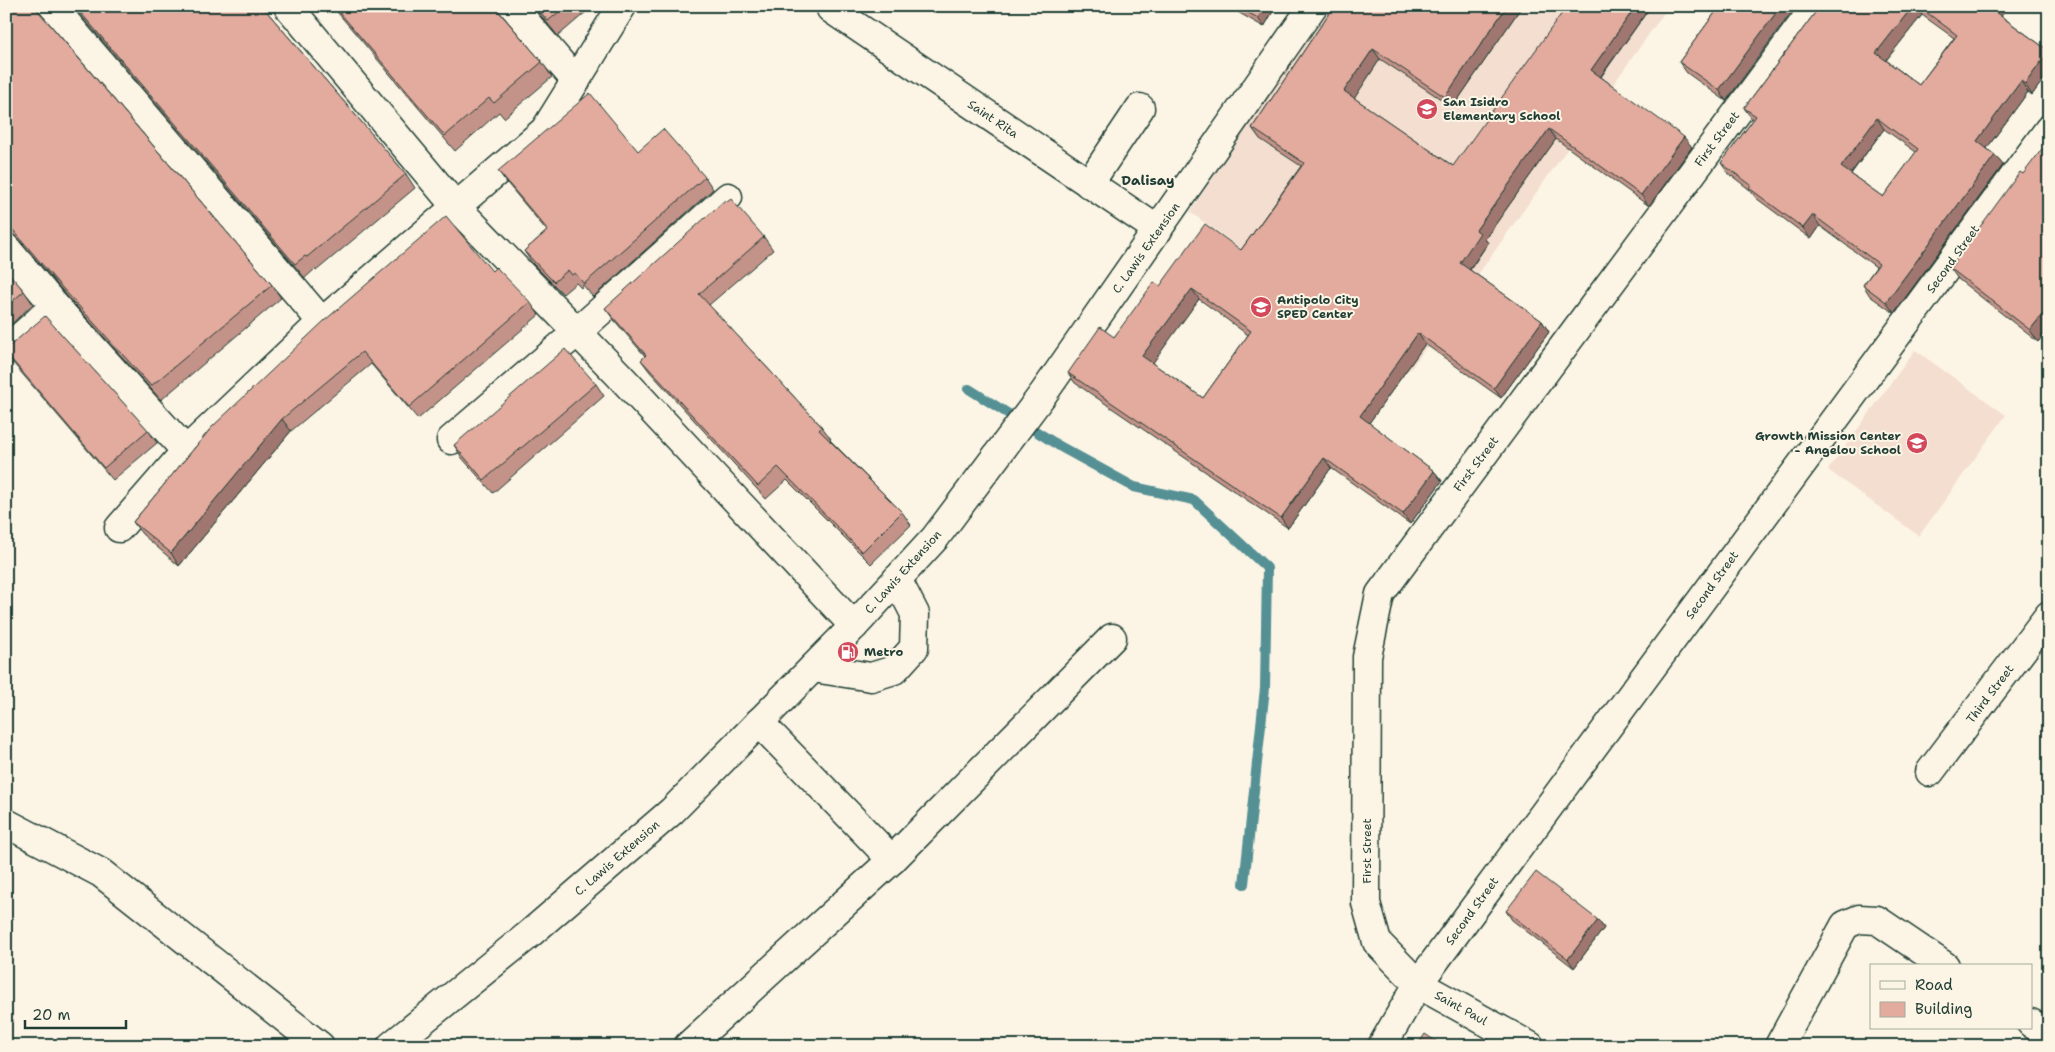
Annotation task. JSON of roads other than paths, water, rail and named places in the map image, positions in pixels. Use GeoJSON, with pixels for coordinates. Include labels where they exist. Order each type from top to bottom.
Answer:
{"type":"FeatureCollection","features":[{"type":"Feature","properties":{"kind":"street"},"geometry":{"type":"LineString","coordinates":[[52,6],[322,322]]}},
{"type":"Feature","properties":{"kind":"street"},"geometry":{"type":"LineString","coordinates":[[288,6],[456,207],[577,332],[854,626]]}},
{"type":"Feature","properties":{"kind":"street"},"geometry":{"type":"LineString","coordinates":[[512,6],[576,81]]}},
{"type":"Feature","properties":{"kind":"street"},"geometry":{"type":"LineString","coordinates":[[118,528],[186,451],[322,322],[545,130],[622,6]]}},
{"type":"Feature","properties":{"kind":"street","name":"Saint Rita"},"geometry":{"type":"LineString","coordinates":[[831,6],[831,9],[1158,230]]}},
{"type":"Feature","properties":{"kind":"street","name":"C. Lawis Extension"},"geometry":{"type":"LineString","coordinates":[[391,1046],[526,937],[672,811],[854,626],[935,538],[1043,394],[1313,6]]}},
{"type":"Feature","properties":{"kind":"street","name":"First Street"},"geometry":{"type":"LineString","coordinates":[[1418,984],[1377,942],[1366,903],[1368,657],[1380,594],[1816,6]]}},
{"type":"Feature","properties":{"kind":"street"},"geometry":{"type":"LineString","coordinates":[[1089,184],[1140,108]]}},
{"type":"Feature","properties":{"kind":"street","name":"Second Street"},"geometry":{"type":"LineString","coordinates":[[1382,1046],[1418,984],[2049,129]]}},
{"type":"Feature","properties":{"kind":"street"},"geometry":{"type":"LineString","coordinates":[[451,440],[577,332],[728,197]]}},
{"type":"Feature","properties":{"kind":"street"},"geometry":{"type":"LineString","coordinates":[[6,248],[55,306],[186,451]]}},
{"type":"Feature","properties":{"kind":"street"},"geometry":{"type":"LineString","coordinates":[[6,350],[55,306]]}},
{"type":"Feature","properties":{"kind":"street"},"geometry":{"type":"LineString","coordinates":[[813,668],[871,677],[894,670],[914,648],[915,614],[897,579]]}},
{"type":"Feature","properties":{"kind":"street","name":"Third Street"},"geometry":{"type":"LineString","coordinates":[[1930,772],[2049,615]]}},
{"type":"Feature","properties":{"kind":"street"},"geometry":{"type":"LineString","coordinates":[[688,1046],[892,860],[1112,638]]}},
{"type":"Feature","properties":{"kind":"street"},"geometry":{"type":"LineString","coordinates":[[759,722],[892,860]]}},
{"type":"Feature","properties":{"kind":"street"},"geometry":{"type":"LineString","coordinates":[[6,823],[100,873],[320,1046]]}},
{"type":"Feature","properties":{"kind":"street"},"geometry":{"type":"LineString","coordinates":[[1779,1046],[1845,925],[1859,919],[1877,920],[1942,964]]}},
{"type":"Feature","properties":{"kind":"street","name":"Saint Paul"},"geometry":{"type":"LineString","coordinates":[[1418,984],[1530,1046]]}},
{"type":"Feature","properties":{"kind":"street"},"geometry":{"type":"LineString","coordinates":[[2032,1024],[2049,1035]]}},
{"type":"Feature","properties":{"kind":"waterway"},"geometry":{"type":"LineString","coordinates":[[969,389],[1061,447],[1134,487],[1194,500],[1267,568],[1265,688],[1244,884]]}},
{"type":"Feature","properties":{"kind":"place","name":"San Isidro Elementary School"},"geometry":{"type":"Point","coordinates":[1427,109]}},
{"type":"Feature","properties":{"kind":"place","name":"Antipolo City SPED Center"},"geometry":{"type":"Point","coordinates":[1261,307]}},
{"type":"Feature","properties":{"kind":"place","name":"Growth Mission Center - Angelou School"},"geometry":{"type":"Point","coordinates":[1917,443]}},
{"type":"Feature","properties":{"kind":"place","name":"Metro"},"geometry":{"type":"Point","coordinates":[848,652]}},
{"type":"Feature","properties":{"kind":"district","name":"Dalisay"},"geometry":{"type":"Point","coordinates":[1148,180]}}]}
